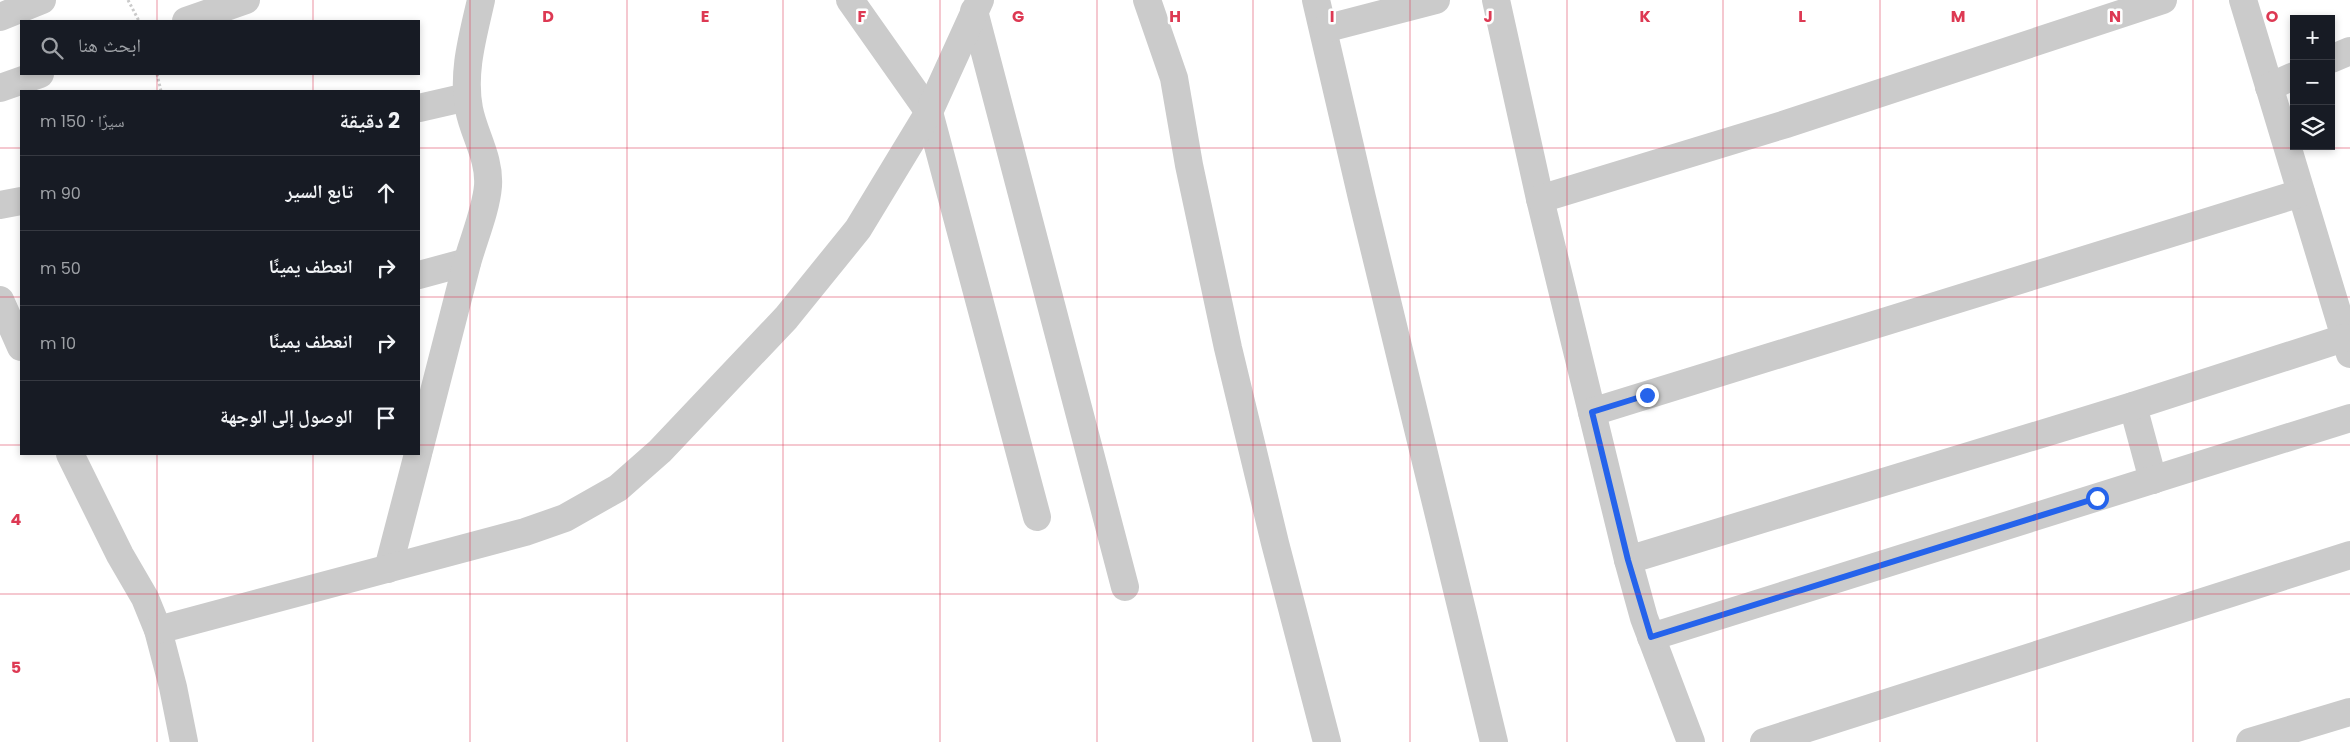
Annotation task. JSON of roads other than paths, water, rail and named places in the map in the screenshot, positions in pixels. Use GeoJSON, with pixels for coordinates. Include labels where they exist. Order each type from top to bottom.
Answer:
{"type":"FeatureCollection","features":[{"type":"Feature","properties":{"kind":"street"},"geometry":{"type":"LineString","coordinates":[[0,17],[42,0]]}},
{"type":"Feature","properties":{"kind":"street"},"geometry":{"type":"LineString","coordinates":[[189,20],[246,0]]}},
{"type":"Feature","properties":{"kind":"street"},"geometry":{"type":"LineString","coordinates":[[420,444],[481,212],[486,201],[489,176],[487,162],[470,112],[467,97],[468,62],[481,0]]}},
{"type":"Feature","properties":{"kind":"street"},"geometry":{"type":"LineString","coordinates":[[850,0],[929,112],[1037,517]]}},
{"type":"Feature","properties":{"kind":"street"},"geometry":{"type":"LineString","coordinates":[[1147,0],[1174,78],[1189,165],[1228,348],[1275,543],[1327,742]]}},
{"type":"Feature","properties":{"kind":"street"},"geometry":{"type":"LineString","coordinates":[[1316,0],[1494,742]]}},
{"type":"Feature","properties":{"kind":"street"},"geometry":{"type":"LineString","coordinates":[[1324,29],[1436,0]]}},
{"type":"Feature","properties":{"kind":"street"},"geometry":{"type":"LineString","coordinates":[[1496,0],[1540,199],[1628,560],[1651,637],[1691,742]]}},
{"type":"Feature","properties":{"kind":"street"},"geometry":{"type":"LineString","coordinates":[[1540,199],[1786,124],[2163,0]]}},
{"type":"Feature","properties":{"kind":"street"},"geometry":{"type":"LineString","coordinates":[[1628,560],[2133,406],[2347,346],[2244,0]]}},
{"type":"Feature","properties":{"kind":"street"},"geometry":{"type":"LineString","coordinates":[[158,630],[525,532],[565,518],[618,488],[660,451],[786,318],[858,229],[929,112],[977,6]]}},
{"type":"Feature","properties":{"kind":"street"},"geometry":{"type":"LineString","coordinates":[[977,6],[1125,587]]}},
{"type":"Feature","properties":{"kind":"street"},"geometry":{"type":"LineString","coordinates":[[2335,57],[2350,51]]}},
{"type":"Feature","properties":{"kind":"street"},"geometry":{"type":"LineString","coordinates":[[0,88],[37,75]]}},
{"type":"Feature","properties":{"kind":"street"},"geometry":{"type":"LineString","coordinates":[[2269,87],[2290,78]]}},
{"type":"Feature","properties":{"kind":"street"},"geometry":{"type":"LineString","coordinates":[[420,108],[467,97]]}},
{"type":"Feature","properties":{"kind":"street"},"geometry":{"type":"LineString","coordinates":[[1592,412],[2301,193]]}},
{"type":"Feature","properties":{"kind":"street"},"geometry":{"type":"LineString","coordinates":[[0,206],[20,200]]}},
{"type":"Feature","properties":{"kind":"street"},"geometry":{"type":"LineString","coordinates":[[420,275],[468,262]]}},
{"type":"Feature","properties":{"kind":"street"},"geometry":{"type":"LineString","coordinates":[[0,300],[20,345]]}},
{"type":"Feature","properties":{"kind":"street"},"geometry":{"type":"LineString","coordinates":[[2133,406],[2153,480]]}},
{"type":"Feature","properties":{"kind":"street"},"geometry":{"type":"LineString","coordinates":[[1651,637],[2350,418]]}},
{"type":"Feature","properties":{"kind":"street"},"geometry":{"type":"LineString","coordinates":[[70,455],[120,555],[145,598],[158,630],[173,687],[184,742]]}},
{"type":"Feature","properties":{"kind":"street"},"geometry":{"type":"LineString","coordinates":[[388,569],[417,455]]}},
{"type":"Feature","properties":{"kind":"street"},"geometry":{"type":"LineString","coordinates":[[1764,742],[2350,555]]}},
{"type":"Feature","properties":{"kind":"street"},"geometry":{"type":"LineString","coordinates":[[2250,742],[2350,712]]}}]}
